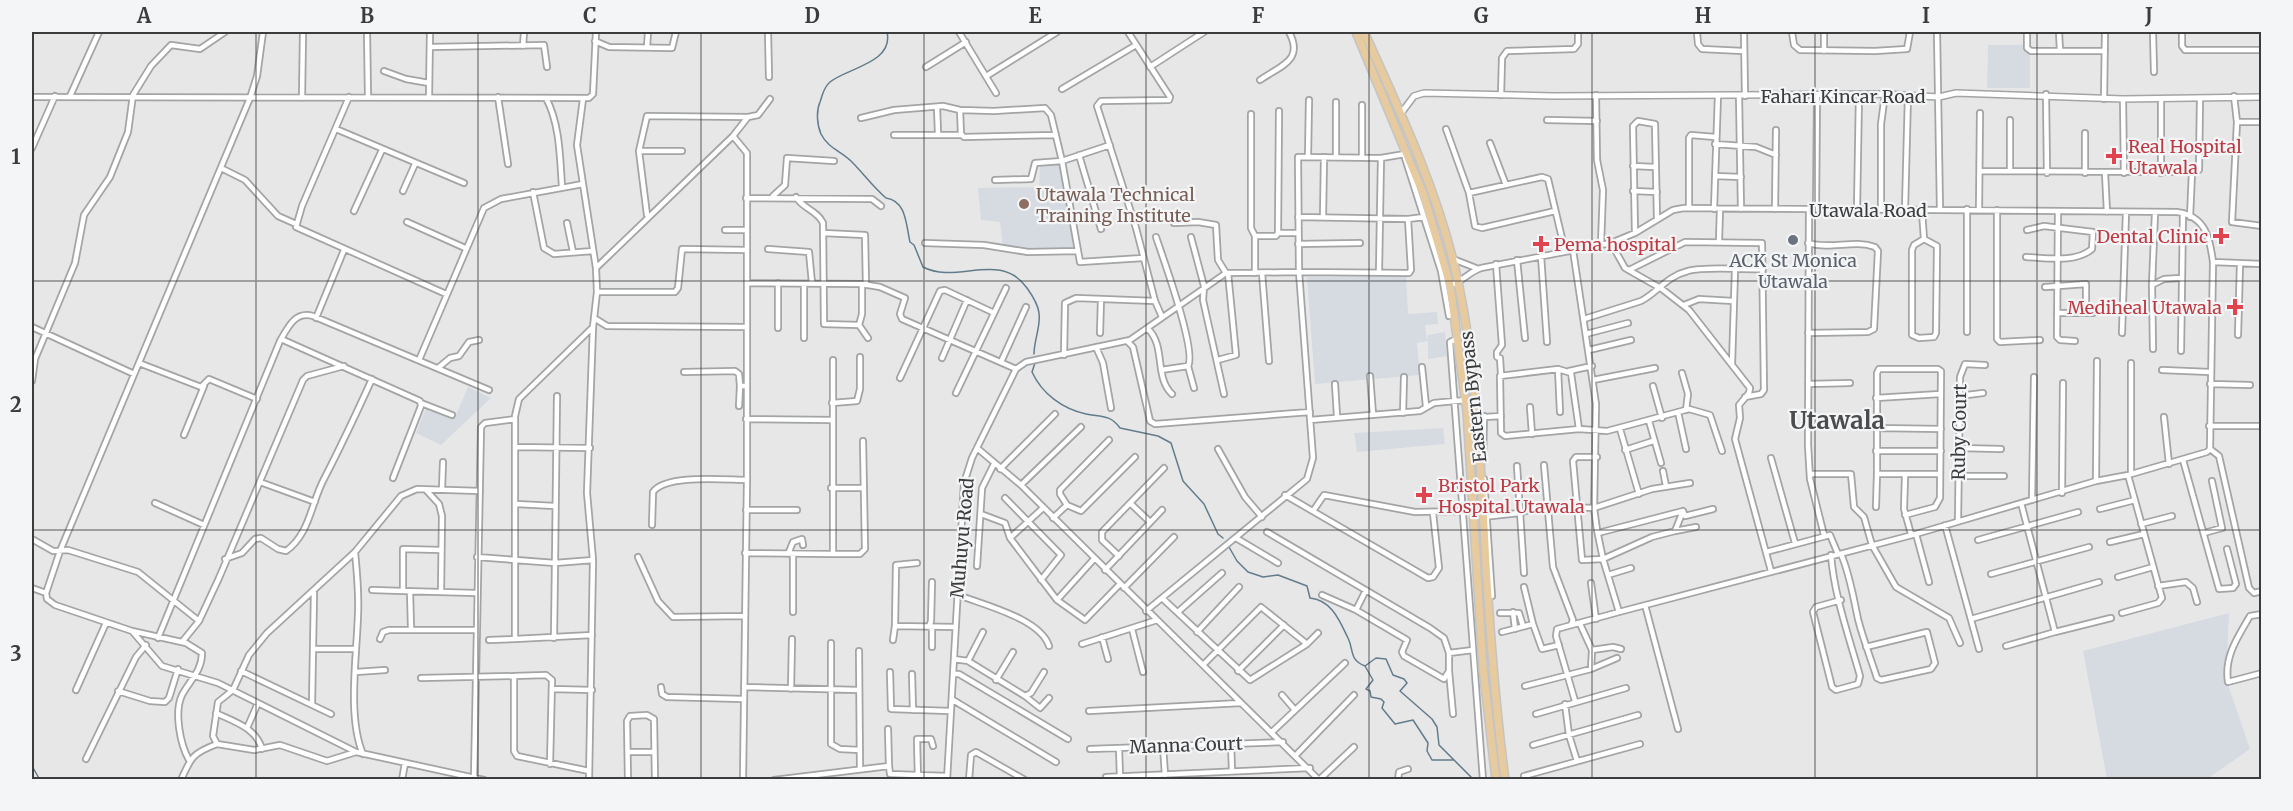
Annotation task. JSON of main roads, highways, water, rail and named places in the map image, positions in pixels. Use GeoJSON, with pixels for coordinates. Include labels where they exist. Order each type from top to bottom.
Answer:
{"type":"FeatureCollection","features":[{"type":"Feature","properties":{"kind":"main road","name":"Eastern Bypass"},"geometry":{"type":"LineString","coordinates":[[1356,32],[1406,152],[1450,285],[1466,400],[1482,660],[1496,780]]}},
{"type":"Feature","properties":{"kind":"main road","name":"Eastern Bypass"},"geometry":{"type":"LineString","coordinates":[[1364,32],[1402,112],[1425,172],[1458,283],[1481,416],[1479,433],[1505,780]]}},
{"type":"Feature","properties":{"kind":"main road"},"geometry":{"type":"LineString","coordinates":[[1386,102],[1395,98]]}},
{"type":"Feature","properties":{"kind":"main road"},"geometry":{"type":"LineString","coordinates":[[1468,432],[1479,433]]}},
{"type":"Feature","properties":{"kind":"waterway"},"geometry":{"type":"LineString","coordinates":[[887,32],[887,42],[877,58],[838,77],[826,87],[818,110],[821,134],[831,146],[851,161],[881,194],[893,200],[902,209],[910,242],[914,245],[923,267],[936,272],[950,273],[991,269],[1004,271],[1016,277],[1027,288],[1039,313],[1034,354]]}},
{"type":"Feature","properties":{"kind":"waterway"},"geometry":{"type":"LineString","coordinates":[[1035,363],[1032,372],[1036,380],[1047,394],[1061,404],[1077,412],[1109,418],[1120,428],[1158,436],[1171,443],[1183,481],[1204,504],[1218,534],[1223,538]]}},
{"type":"Feature","properties":{"kind":"waterway"},"geometry":{"type":"LineString","coordinates":[[1229,547],[1237,561],[1248,572],[1263,577],[1278,575],[1307,586],[1310,598],[1330,607],[1342,625],[1354,658],[1360,664],[1365,666],[1376,658],[1386,659],[1393,675],[1404,679],[1407,683],[1400,691],[1432,719],[1437,727],[1439,745],[1474,780]]}},
{"type":"Feature","properties":{"kind":"waterway"},"geometry":{"type":"LineString","coordinates":[[1365,666],[1373,680],[1366,689],[1370,691],[1371,697],[1384,702],[1382,708],[1395,724],[1413,720],[1428,743],[1427,751],[1432,760],[1454,760]]}},
{"type":"Feature","properties":{"kind":"waterway"},"geometry":{"type":"LineString","coordinates":[[32,766],[40,780]]}},
{"type":"Feature","properties":{"kind":"place","name":"Real Hospital Utawala"},"geometry":{"type":"Point","coordinates":[2114,156]}},
{"type":"Feature","properties":{"kind":"place","name":"Utawala Technical Training Institute"},"geometry":{"type":"Point","coordinates":[1024,204]}},
{"type":"Feature","properties":{"kind":"place","name":"Dental Clinic"},"geometry":{"type":"Point","coordinates":[2221,236]}},
{"type":"Feature","properties":{"kind":"place","name":"ACK St Monica Utawala"},"geometry":{"type":"Point","coordinates":[1793,240]}},
{"type":"Feature","properties":{"kind":"place","name":"Pema hospital"},"geometry":{"type":"Point","coordinates":[1541,244]}},
{"type":"Feature","properties":{"kind":"place","name":"Mediheal Utawala"},"geometry":{"type":"Point","coordinates":[2235,307]}},
{"type":"Feature","properties":{"kind":"place","name":"Bristol Park Hospital Utawala"},"geometry":{"type":"Point","coordinates":[1424,495]}},
{"type":"Feature","properties":{"kind":"district","name":"Utawala"},"geometry":{"type":"Point","coordinates":[1837,420]}}]}
